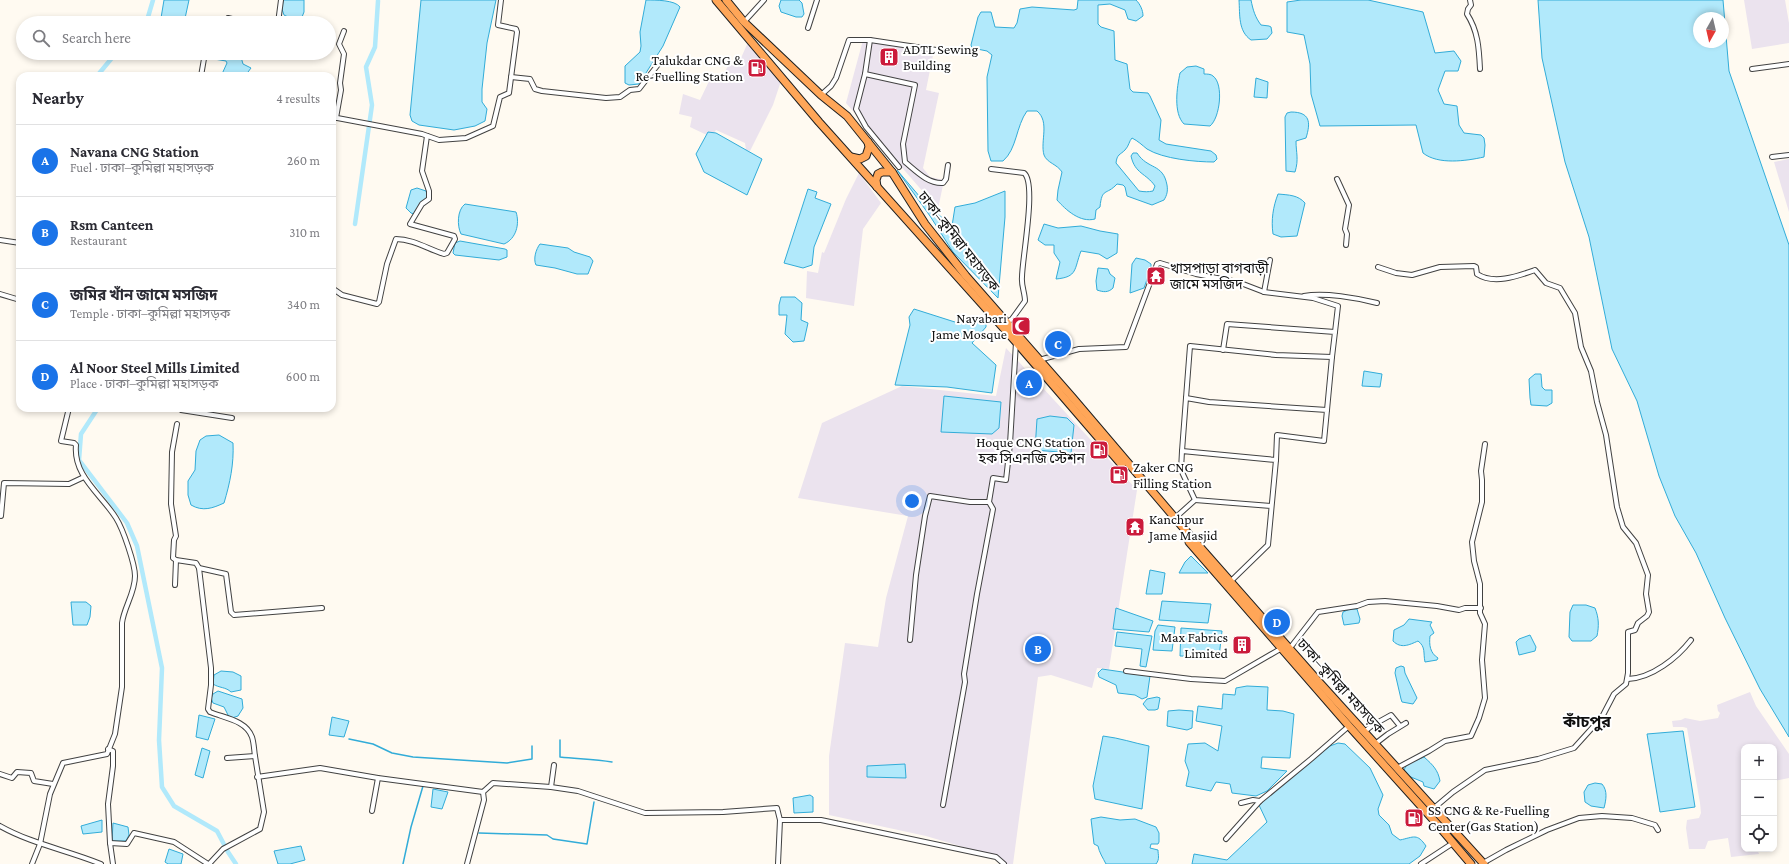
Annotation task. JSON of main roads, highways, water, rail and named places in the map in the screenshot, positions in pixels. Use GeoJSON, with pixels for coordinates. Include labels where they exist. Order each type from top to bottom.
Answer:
{"type":"FeatureCollection","features":[{"type":"Feature","properties":{"kind":"highway","name":"ঢাকা–কুমিল্লা মহাসড়ক"},"geometry":{"type":"LineString","coordinates":[[716,0],[877,187],[1190,539],[1349,726],[1471,864]]}},
{"type":"Feature","properties":{"kind":"highway","name":"ঢাকা–কুমিল্লা মহাসড়ক"},"geometry":{"type":"LineString","coordinates":[[726,0],[744,22],[821,95],[847,116],[892,172],[925,224],[966,276],[1175,518],[1190,539],[1483,863]]}},
{"type":"Feature","properties":{"kind":"highway"},"geometry":{"type":"LineString","coordinates":[[851,157],[860,159],[866,156],[869,148],[868,142]]}},
{"type":"Feature","properties":{"kind":"highway"},"geometry":{"type":"LineString","coordinates":[[877,187],[876,180],[878,174],[882,172],[892,172]]}},
{"type":"Feature","properties":{"kind":"water"},"geometry":{"type":"Polygon","coordinates":[[[164,0],[189,0],[186,16],[161,16],[164,0]]]}},
{"type":"Feature","properties":{"kind":"water"},"geometry":{"type":"Polygon","coordinates":[[[283,0],[304,0],[302,16],[286,16],[284,15],[282,9],[283,0]]]}},
{"type":"Feature","properties":{"kind":"water"},"geometry":{"type":"Polygon","coordinates":[[[421,0],[496,0],[487,43],[482,89],[482,102],[487,109],[485,121],[475,126],[454,130],[419,125],[412,121],[410,115],[421,0]]]}},
{"type":"Feature","properties":{"kind":"water"},"geometry":{"type":"Polygon","coordinates":[[[646,0],[670,2],[680,7],[663,46],[639,84],[629,85],[625,83],[625,66],[640,52],[640,32],[646,0]]]}},
{"type":"Feature","properties":{"kind":"water"},"geometry":{"type":"Polygon","coordinates":[[[781,0],[799,0],[802,3],[804,14],[802,17],[796,17],[781,12],[779,6],[781,0]]]}},
{"type":"Feature","properties":{"kind":"water"},"geometry":{"type":"Polygon","coordinates":[[[1078,0],[1136,0],[1142,9],[1143,16],[1136,21],[1128,19],[1125,10],[1110,4],[1098,5],[1098,24],[1101,27],[1114,31],[1115,60],[1127,64],[1130,89],[1133,92],[1148,93],[1150,96],[1161,120],[1159,140],[1166,144],[1211,151],[1216,155],[1217,159],[1214,162],[1207,162],[1170,158],[1147,149],[1132,138],[1126,148],[1118,156],[1116,163],[1139,191],[1153,191],[1155,186],[1138,170],[1133,162],[1131,156],[1133,153],[1137,153],[1146,162],[1159,170],[1165,178],[1167,193],[1164,200],[1152,205],[1127,196],[1125,187],[1117,184],[1103,194],[1100,207],[1096,210],[1095,219],[1089,220],[1074,215],[1057,200],[1062,172],[1058,167],[1045,158],[1043,150],[1044,126],[1041,115],[1037,111],[1027,111],[1023,117],[1014,144],[1008,156],[1003,161],[991,161],[988,151],[987,77],[992,55],[987,51],[972,48],[971,45],[978,17],[981,12],[991,12],[995,27],[1014,28],[1017,23],[1020,9],[1032,7],[1074,10],[1077,9],[1078,0]]]}},
{"type":"Feature","properties":{"kind":"water"},"geometry":{"type":"Polygon","coordinates":[[[1239,0],[1251,0],[1254,13],[1261,25],[1271,27],[1272,33],[1267,39],[1251,40],[1244,32],[1240,22],[1239,0]]]}},
{"type":"Feature","properties":{"kind":"water"},"geometry":{"type":"Polygon","coordinates":[[[1301,0],[1368,0],[1423,12],[1435,53],[1454,51],[1461,61],[1458,71],[1445,71],[1438,90],[1444,104],[1457,106],[1459,125],[1464,133],[1481,135],[1484,138],[1484,157],[1469,160],[1444,161],[1429,157],[1423,153],[1416,125],[1320,126],[1311,94],[1310,64],[1304,35],[1287,32],[1287,2],[1301,0]]]}},
{"type":"Feature","properties":{"kind":"water"},"geometry":{"type":"Polygon","coordinates":[[[1538,0],[1723,0],[1724,12],[1693,12],[1693,48],[1727,48],[1729,71],[1789,245],[1789,737],[1760,689],[1725,618],[1696,553],[1675,516],[1659,476],[1637,401],[1612,349],[1589,237],[1565,162],[1542,58],[1538,0]]]}},
{"type":"Feature","properties":{"kind":"water"},"geometry":{"type":"Polygon","coordinates":[[[220,60],[242,60],[243,64],[251,68],[248,72],[223,72],[227,63],[226,61],[220,60]]]}},
{"type":"Feature","properties":{"kind":"water"},"geometry":{"type":"Polygon","coordinates":[[[1196,66],[1204,69],[1204,74],[1210,74],[1213,76],[1219,86],[1220,93],[1218,109],[1210,126],[1184,124],[1178,113],[1177,92],[1180,73],[1187,67],[1196,66]]]}},
{"type":"Feature","properties":{"kind":"water"},"geometry":{"type":"Polygon","coordinates":[[[1256,78],[1268,82],[1267,98],[1254,97],[1256,78]]]}},
{"type":"Feature","properties":{"kind":"water"},"geometry":{"type":"Polygon","coordinates":[[[1291,112],[1302,114],[1308,119],[1306,138],[1296,141],[1297,160],[1295,172],[1286,171],[1285,117],[1287,113],[1291,112]]]}},
{"type":"Feature","properties":{"kind":"water"},"geometry":{"type":"Polygon","coordinates":[[[708,132],[716,133],[762,159],[747,195],[704,172],[696,154],[708,132]]]}},
{"type":"Feature","properties":{"kind":"water"},"geometry":{"type":"Polygon","coordinates":[[[897,170],[926,204],[952,226],[955,207],[975,203],[1005,191],[1005,217],[998,298],[953,252],[930,216],[897,170]]]}},
{"type":"Feature","properties":{"kind":"water"},"geometry":{"type":"Polygon","coordinates":[[[417,188],[426,191],[428,198],[420,204],[414,214],[406,208],[411,190],[417,188]]]}},
{"type":"Feature","properties":{"kind":"water"},"geometry":{"type":"Polygon","coordinates":[[[808,189],[817,192],[815,198],[831,204],[814,247],[812,265],[803,268],[784,263],[808,189]]]}},
{"type":"Feature","properties":{"kind":"water"},"geometry":{"type":"Polygon","coordinates":[[[1278,194],[1296,197],[1305,203],[1297,236],[1281,237],[1273,234],[1273,214],[1278,194]]]}},
{"type":"Feature","properties":{"kind":"water"},"geometry":{"type":"Polygon","coordinates":[[[465,204],[516,212],[518,221],[516,231],[512,239],[504,244],[461,234],[458,218],[460,210],[465,204]]]}},
{"type":"Feature","properties":{"kind":"water"},"geometry":{"type":"Polygon","coordinates":[[[1044,224],[1058,228],[1081,226],[1118,234],[1117,253],[1107,259],[1099,254],[1081,251],[1072,274],[1056,279],[1060,262],[1054,253],[1054,245],[1045,245],[1038,240],[1044,224]]]}},
{"type":"Feature","properties":{"kind":"water"},"geometry":{"type":"Polygon","coordinates":[[[460,241],[505,249],[507,250],[507,257],[499,260],[455,255],[453,253],[455,243],[460,241]]]}},
{"type":"Feature","properties":{"kind":"water"},"geometry":{"type":"Polygon","coordinates":[[[540,244],[568,248],[574,252],[590,257],[593,261],[588,274],[577,274],[536,265],[535,254],[540,244]]]}},
{"type":"Feature","properties":{"kind":"water"},"geometry":{"type":"Polygon","coordinates":[[[1136,258],[1145,260],[1151,264],[1151,268],[1144,288],[1130,293],[1132,264],[1136,258]]]}},
{"type":"Feature","properties":{"kind":"water"},"geometry":{"type":"Polygon","coordinates":[[[1098,268],[1108,269],[1110,274],[1115,278],[1113,288],[1109,291],[1103,292],[1097,290],[1096,281],[1098,268]]]}},
{"type":"Feature","properties":{"kind":"water"},"geometry":{"type":"Polygon","coordinates":[[[781,297],[795,297],[802,303],[801,320],[808,323],[804,341],[793,342],[785,334],[787,315],[779,315],[781,297]]]}},
{"type":"Feature","properties":{"kind":"water"},"geometry":{"type":"Polygon","coordinates":[[[914,309],[958,323],[969,324],[982,319],[986,323],[986,327],[972,343],[996,365],[992,393],[947,387],[895,385],[910,325],[909,317],[914,309]]]}},
{"type":"Feature","properties":{"kind":"water"},"geometry":{"type":"Polygon","coordinates":[[[1364,371],[1382,374],[1380,387],[1362,386],[1364,371]]]}},
{"type":"Feature","properties":{"kind":"water"},"geometry":{"type":"Polygon","coordinates":[[[1535,374],[1541,374],[1542,387],[1545,390],[1552,390],[1552,403],[1547,406],[1531,405],[1529,379],[1535,374]]]}},
{"type":"Feature","properties":{"kind":"water"},"geometry":{"type":"Polygon","coordinates":[[[944,396],[1001,402],[999,428],[992,434],[941,432],[944,396]]]}},
{"type":"Feature","properties":{"kind":"water"},"geometry":{"type":"Polygon","coordinates":[[[1050,416],[1067,418],[1074,425],[1071,453],[1035,450],[1037,419],[1050,416]]]}},
{"type":"Feature","properties":{"kind":"water"},"geometry":{"type":"Polygon","coordinates":[[[219,435],[233,443],[231,473],[224,503],[204,509],[195,507],[191,505],[188,495],[188,481],[195,470],[196,451],[200,440],[206,436],[219,435]]]}},
{"type":"Feature","properties":{"kind":"water"},"geometry":{"type":"Polygon","coordinates":[[[1191,556],[1208,573],[1179,573],[1185,562],[1191,556]]]}},
{"type":"Feature","properties":{"kind":"water"},"geometry":{"type":"Polygon","coordinates":[[[1150,570],[1165,573],[1162,594],[1146,594],[1150,570]]]}},
{"type":"Feature","properties":{"kind":"water"},"geometry":{"type":"Polygon","coordinates":[[[1162,601],[1211,604],[1208,623],[1159,620],[1162,601]]]}},
{"type":"Feature","properties":{"kind":"water"},"geometry":{"type":"Polygon","coordinates":[[[71,602],[86,602],[91,606],[90,617],[87,625],[73,625],[71,602]]]}},
{"type":"Feature","properties":{"kind":"water"},"geometry":{"type":"Polygon","coordinates":[[[1573,605],[1586,605],[1595,608],[1598,619],[1598,629],[1597,636],[1591,641],[1572,641],[1569,637],[1570,612],[1573,605]]]}},
{"type":"Feature","properties":{"kind":"water"},"geometry":{"type":"Polygon","coordinates":[[[1116,608],[1153,621],[1149,632],[1113,629],[1116,608]]]}},
{"type":"Feature","properties":{"kind":"water"},"geometry":{"type":"Polygon","coordinates":[[[1350,609],[1357,609],[1360,619],[1359,623],[1344,625],[1342,616],[1343,612],[1350,609]]]}},
{"type":"Feature","properties":{"kind":"water"},"geometry":{"type":"Polygon","coordinates":[[[1409,619],[1432,622],[1430,625],[1434,633],[1430,636],[1430,646],[1433,654],[1438,658],[1437,660],[1425,662],[1423,648],[1421,643],[1418,641],[1402,646],[1393,641],[1394,630],[1404,625],[1409,619]]]}},
{"type":"Feature","properties":{"kind":"water"},"geometry":{"type":"Polygon","coordinates":[[[1158,625],[1175,627],[1172,651],[1153,650],[1155,631],[1158,625]]]}},
{"type":"Feature","properties":{"kind":"water"},"geometry":{"type":"Polygon","coordinates":[[[1181,628],[1222,631],[1219,657],[1180,656],[1181,628]]]}},
{"type":"Feature","properties":{"kind":"water"},"geometry":{"type":"Polygon","coordinates":[[[1117,632],[1152,636],[1146,667],[1140,666],[1142,649],[1115,646],[1117,632]]]}},
{"type":"Feature","properties":{"kind":"water"},"geometry":{"type":"Polygon","coordinates":[[[1530,635],[1536,647],[1535,651],[1519,655],[1516,642],[1519,639],[1530,635]]]}},
{"type":"Feature","properties":{"kind":"water"},"geometry":{"type":"Polygon","coordinates":[[[1401,666],[1404,667],[1405,673],[1417,698],[1413,704],[1402,702],[1401,699],[1395,673],[1396,668],[1401,666]]]}},
{"type":"Feature","properties":{"kind":"water"},"geometry":{"type":"Polygon","coordinates":[[[1102,669],[1150,676],[1147,697],[1142,699],[1135,695],[1118,693],[1116,685],[1099,677],[1098,673],[1102,669]]]}},
{"type":"Feature","properties":{"kind":"water"},"geometry":{"type":"Polygon","coordinates":[[[221,671],[233,672],[241,676],[241,690],[231,692],[213,684],[214,675],[221,671]]]}},
{"type":"Feature","properties":{"kind":"water"},"geometry":{"type":"Polygon","coordinates":[[[1247,686],[1268,687],[1267,710],[1283,711],[1294,714],[1290,758],[1262,757],[1261,768],[1287,771],[1267,791],[1256,796],[1232,793],[1230,784],[1216,782],[1211,791],[1186,786],[1189,772],[1185,761],[1188,744],[1205,743],[1218,751],[1222,726],[1196,721],[1198,706],[1222,709],[1223,694],[1235,695],[1236,688],[1247,686]]]}},
{"type":"Feature","properties":{"kind":"water"},"geometry":{"type":"Polygon","coordinates":[[[218,691],[242,699],[243,708],[238,716],[232,718],[229,717],[224,707],[213,703],[211,698],[213,694],[218,691]]]}},
{"type":"Feature","properties":{"kind":"water"},"geometry":{"type":"Polygon","coordinates":[[[1157,697],[1160,698],[1158,709],[1148,710],[1143,704],[1147,699],[1157,697]]]}},
{"type":"Feature","properties":{"kind":"water"},"geometry":{"type":"Polygon","coordinates":[[[1168,711],[1193,711],[1192,728],[1187,730],[1167,726],[1168,711]]]}},
{"type":"Feature","properties":{"kind":"water"},"geometry":{"type":"Polygon","coordinates":[[[199,715],[215,719],[208,740],[196,737],[199,715]]]}},
{"type":"Feature","properties":{"kind":"water"},"geometry":{"type":"Polygon","coordinates":[[[332,717],[349,721],[344,737],[329,735],[332,717]]]}},
{"type":"Feature","properties":{"kind":"water"},"geometry":{"type":"Polygon","coordinates":[[[1683,731],[1695,807],[1660,812],[1647,734],[1683,731]]]}},
{"type":"Feature","properties":{"kind":"water"},"geometry":{"type":"Polygon","coordinates":[[[1103,736],[1149,746],[1142,809],[1095,799],[1093,786],[1103,736]]]}},
{"type":"Feature","properties":{"kind":"water"},"geometry":{"type":"Polygon","coordinates":[[[1338,743],[1345,744],[1370,768],[1383,795],[1378,809],[1379,815],[1389,825],[1392,834],[1400,840],[1415,837],[1423,842],[1426,846],[1420,856],[1409,864],[1192,864],[1194,854],[1227,860],[1267,822],[1258,803],[1330,746],[1338,743]]]}},
{"type":"Feature","properties":{"kind":"water"},"geometry":{"type":"Polygon","coordinates":[[[202,748],[210,751],[203,778],[195,775],[202,748]]]}},
{"type":"Feature","properties":{"kind":"water"},"geometry":{"type":"Polygon","coordinates":[[[1424,757],[1435,768],[1439,777],[1440,781],[1434,789],[1424,786],[1423,782],[1406,775],[1404,770],[1407,764],[1424,757]]]}},
{"type":"Feature","properties":{"kind":"water"},"geometry":{"type":"Polygon","coordinates":[[[905,764],[906,778],[867,777],[867,766],[905,764]]]}},
{"type":"Feature","properties":{"kind":"water"},"geometry":{"type":"Polygon","coordinates":[[[1595,783],[1602,784],[1604,787],[1606,799],[1604,808],[1591,806],[1585,802],[1584,792],[1588,785],[1595,783]]]}},
{"type":"Feature","properties":{"kind":"water"},"geometry":{"type":"Polygon","coordinates":[[[433,789],[448,792],[442,809],[431,807],[433,789]]]}},
{"type":"Feature","properties":{"kind":"water"},"geometry":{"type":"Polygon","coordinates":[[[810,795],[813,797],[813,812],[794,813],[793,798],[810,795]]]}},
{"type":"Feature","properties":{"kind":"water"},"geometry":{"type":"Polygon","coordinates":[[[1101,817],[1120,820],[1135,819],[1156,827],[1159,833],[1159,842],[1158,844],[1151,844],[1150,848],[1158,850],[1158,859],[1156,864],[1106,864],[1098,846],[1094,844],[1091,819],[1101,817]]]}},
{"type":"Feature","properties":{"kind":"water"},"geometry":{"type":"Polygon","coordinates":[[[102,820],[102,832],[83,834],[81,826],[102,820]]]}},
{"type":"Feature","properties":{"kind":"water"},"geometry":{"type":"Polygon","coordinates":[[[113,823],[128,827],[129,835],[126,841],[112,841],[113,823]]]}},
{"type":"Feature","properties":{"kind":"water"},"geometry":{"type":"Polygon","coordinates":[[[301,846],[305,860],[290,864],[278,864],[274,851],[301,846]]]}},
{"type":"Feature","properties":{"kind":"water"},"geometry":{"type":"Polygon","coordinates":[[[169,849],[183,854],[181,864],[168,864],[165,862],[169,849]]]}},
{"type":"Feature","properties":{"kind":"waterway"},"geometry":{"type":"LineString","coordinates":[[148,16],[153,0]]}},
{"type":"Feature","properties":{"kind":"waterway"},"geometry":{"type":"LineString","coordinates":[[355,224],[372,105],[366,67],[375,47],[378,1]]}},
{"type":"Feature","properties":{"kind":"waterway"},"geometry":{"type":"LineString","coordinates":[[100,72],[110,60]]}},
{"type":"Feature","properties":{"kind":"waterway"},"geometry":{"type":"LineString","coordinates":[[95,412],[81,434],[79,460],[127,523],[137,546],[162,668],[159,740],[162,787],[174,806],[217,831],[236,864]]}},
{"type":"Feature","properties":{"kind":"waterway"},"geometry":{"type":"LineString","coordinates":[[349,739],[373,744],[392,753],[413,757],[507,763],[532,759],[532,746]]}},
{"type":"Feature","properties":{"kind":"waterway"},"geometry":{"type":"LineString","coordinates":[[560,740],[560,757],[612,762]]}},
{"type":"Feature","properties":{"kind":"waterway"},"geometry":{"type":"LineString","coordinates":[[403,864],[411,827],[423,786]]}},
{"type":"Feature","properties":{"kind":"waterway"},"geometry":{"type":"LineString","coordinates":[[479,833],[547,835],[553,839],[587,844],[594,802]]}},
{"type":"Feature","properties":{"kind":"place","name":"ADTL Sewing Building"},"geometry":{"type":"Point","coordinates":[889,57]}},
{"type":"Feature","properties":{"kind":"place","name":"Talukdar CNG & Re-Fuelling Station"},"geometry":{"type":"Point","coordinates":[757,68]}},
{"type":"Feature","properties":{"kind":"place","name":"খাসপাড়া বাগবাড়ী জামে মসজিদ"},"geometry":{"type":"Point","coordinates":[1156,276]}},
{"type":"Feature","properties":{"kind":"place","name":"Nayabari Jame Mosque"},"geometry":{"type":"Point","coordinates":[1021,326]}},
{"type":"Feature","properties":{"kind":"place","name":"জমির খাঁন জামে মসজিদ"},"geometry":{"type":"Point","coordinates":[1058,344]}},
{"type":"Feature","properties":{"kind":"place","name":"Navana CNG Station"},"geometry":{"type":"Point","coordinates":[1029,383]}},
{"type":"Feature","properties":{"kind":"place","name":"Hoque CNG Station হক সিএনজি স্টেশন"},"geometry":{"type":"Point","coordinates":[1099,450]}},
{"type":"Feature","properties":{"kind":"place","name":"Zaker CNG Filling Station"},"geometry":{"type":"Point","coordinates":[1119,475]}},
{"type":"Feature","properties":{"kind":"place","name":"Kanchpur Jame Masjid"},"geometry":{"type":"Point","coordinates":[1135,527]}},
{"type":"Feature","properties":{"kind":"place","name":"Al Noor Steel Mills Limited"},"geometry":{"type":"Point","coordinates":[1277,622]}},
{"type":"Feature","properties":{"kind":"place","name":"Max Fabrics Limited"},"geometry":{"type":"Point","coordinates":[1242,645]}},
{"type":"Feature","properties":{"kind":"place","name":"Rsm Canteen"},"geometry":{"type":"Point","coordinates":[1038,649]}},
{"type":"Feature","properties":{"kind":"place","name":"SS CNG & Re-Fuelling Center(Gas Station)"},"geometry":{"type":"Point","coordinates":[1414,818]}},
{"type":"Feature","properties":{"kind":"district","name":"কাঁচপুর"},"geometry":{"type":"Point","coordinates":[1587,721]}}]}
